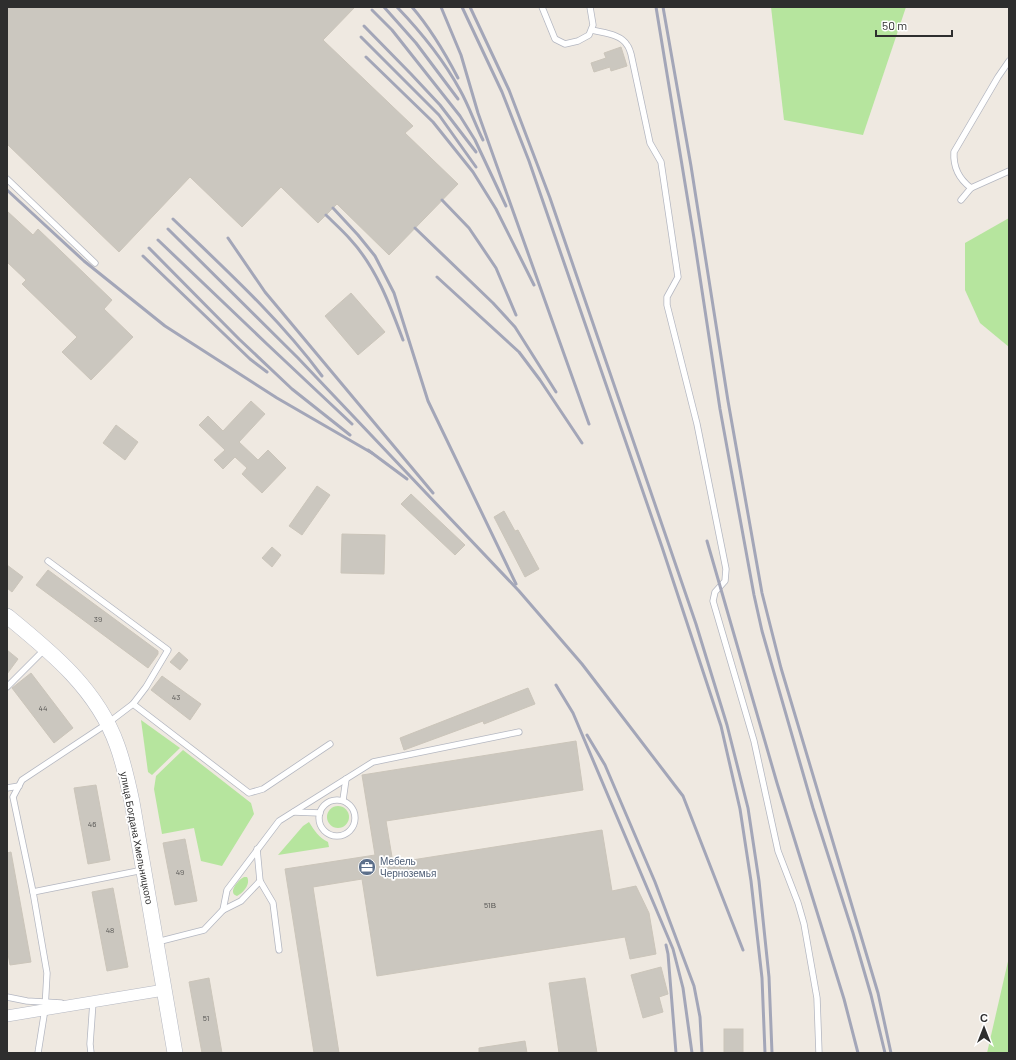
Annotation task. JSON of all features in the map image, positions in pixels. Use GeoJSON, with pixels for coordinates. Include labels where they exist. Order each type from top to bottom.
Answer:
{"type":"FeatureCollection","features":[{"type":"Feature","properties":{"kind":"main road","name":"улица Богдана Хмельницкого"},"geometry":{"type":"LineString","coordinates":[[7,616],[76,677],[91,696],[108,723],[117,744],[132,802],[175,1053]]}},
{"type":"Feature","properties":{"kind":"street"},"geometry":{"type":"LineString","coordinates":[[7,1016],[45,1006],[80,1004],[164,990]]}},
{"type":"Feature","properties":{"kind":"lane"},"geometry":{"type":"LineString","coordinates":[[542,7],[555,39],[560,43],[565,44],[578,41],[589,34],[592,30],[593,21],[590,7]]}},
{"type":"Feature","properties":{"kind":"lane"},"geometry":{"type":"LineString","coordinates":[[592,30],[613,35],[622,39],[627,45],[631,54],[650,143],[661,162],[678,277],[667,297],[667,305],[697,424],[726,569],[725,581],[715,592],[713,601],[754,741],[778,851],[798,903],[804,924],[817,998],[819,1053]]}},
{"type":"Feature","properties":{"kind":"lane"},"geometry":{"type":"LineString","coordinates":[[971,188],[963,182],[953,163],[954,152],[1009,61]]}},
{"type":"Feature","properties":{"kind":"lane"},"geometry":{"type":"LineString","coordinates":[[961,200],[971,188],[1009,172]]}},
{"type":"Feature","properties":{"kind":"lane"},"geometry":{"type":"LineString","coordinates":[[7,179],[95,263]]}},
{"type":"Feature","properties":{"kind":"lane"},"geometry":{"type":"LineString","coordinates":[[38,1053],[45,1006],[47,973],[34,892],[13,797],[22,780],[108,723],[133,704],[168,650],[48,560]]}},
{"type":"Feature","properties":{"kind":"lane"},"geometry":{"type":"LineString","coordinates":[[7,687],[45,648]]}},
{"type":"Feature","properties":{"kind":"lane"},"geometry":{"type":"LineString","coordinates":[[133,704],[249,793],[264,789],[330,744]]}},
{"type":"Feature","properties":{"kind":"lane"},"geometry":{"type":"LineString","coordinates":[[223,910],[227,890],[279,821],[373,762],[519,732]]}},
{"type":"Feature","properties":{"kind":"lane"},"geometry":{"type":"LineString","coordinates":[[343,800],[346,779]]}},
{"type":"Feature","properties":{"kind":"lane"},"geometry":{"type":"LineString","coordinates":[[7,788],[19,786]]}},
{"type":"Feature","properties":{"kind":"lane"},"geometry":{"type":"LineString","coordinates":[[337,800],[343,800],[353,808],[356,820],[354,826],[345,834],[334,836],[324,830],[320,825],[320,813],[326,804],[337,800]]}},
{"type":"Feature","properties":{"kind":"lane"},"geometry":{"type":"LineString","coordinates":[[293,812],[320,813]]}},
{"type":"Feature","properties":{"kind":"lane"},"geometry":{"type":"LineString","coordinates":[[257,849],[260,881],[273,903],[279,950]]}},
{"type":"Feature","properties":{"kind":"lane"},"geometry":{"type":"LineString","coordinates":[[34,892],[144,870]]}},
{"type":"Feature","properties":{"kind":"lane"},"geometry":{"type":"LineString","coordinates":[[156,942],[204,930],[223,910],[241,901],[260,881]]}},
{"type":"Feature","properties":{"kind":"lane"},"geometry":{"type":"LineString","coordinates":[[7,997],[45,1006]]}},
{"type":"Feature","properties":{"kind":"lane"},"geometry":{"type":"LineString","coordinates":[[91,1053],[90,1044],[93,1001]]}},
{"type":"Feature","properties":{"kind":"green space"},"geometry":{"type":"Polygon","coordinates":[[[771,7],[906,7],[863,135],[784,120],[771,7]]]}},
{"type":"Feature","properties":{"kind":"green space"},"geometry":{"type":"Polygon","coordinates":[[[1009,218],[1009,347],[980,323],[965,290],[965,243],[1009,218]]]}},
{"type":"Feature","properties":{"kind":"green space"},"geometry":{"type":"Polygon","coordinates":[[[141,720],[180,748],[152,775],[148,772],[141,720]]]}},
{"type":"Feature","properties":{"kind":"green space"},"geometry":{"type":"Polygon","coordinates":[[[183,750],[251,803],[254,814],[222,866],[201,861],[194,828],[162,834],[154,789],[156,776],[183,750]]]}},
{"type":"Feature","properties":{"kind":"green space"},"geometry":{"type":"Polygon","coordinates":[[[334,806],[342,806],[349,813],[349,821],[342,828],[334,828],[327,821],[327,813],[334,806]]]}},
{"type":"Feature","properties":{"kind":"green space"},"geometry":{"type":"Polygon","coordinates":[[[309,822],[319,836],[328,842],[329,847],[278,855],[303,826],[309,822]]]}},
{"type":"Feature","properties":{"kind":"green space"},"geometry":{"type":"Polygon","coordinates":[[[244,877],[247,877],[247,885],[244,891],[237,896],[233,892],[234,886],[244,877]]]}},
{"type":"Feature","properties":{"kind":"green space"},"geometry":{"type":"Polygon","coordinates":[[[1009,957],[1009,1053],[987,1053],[1009,957]]]}},
{"type":"Feature","properties":{"kind":"building"},"geometry":{"type":"Polygon","coordinates":[[[7,7],[355,7],[323,40],[413,126],[405,133],[458,184],[389,255],[337,204],[318,223],[281,187],[242,227],[190,177],[119,252],[7,144],[7,7]]]}},
{"type":"Feature","properties":{"kind":"building"},"geometry":{"type":"Polygon","coordinates":[[[621,47],[627,66],[611,71],[610,67],[594,72],[591,63],[606,58],[604,53],[621,47]]]}},
{"type":"Feature","properties":{"kind":"building"},"geometry":{"type":"Polygon","coordinates":[[[7,211],[33,235],[38,229],[112,300],[104,309],[133,337],[91,380],[62,352],[77,337],[22,284],[26,280],[7,262],[7,211]]]}},
{"type":"Feature","properties":{"kind":"building"},"geometry":{"type":"Polygon","coordinates":[[[351,293],[385,332],[358,355],[325,316],[351,293]]]}},
{"type":"Feature","properties":{"kind":"building"},"geometry":{"type":"Polygon","coordinates":[[[251,401],[265,414],[239,442],[258,460],[268,450],[286,468],[262,493],[242,474],[247,468],[235,457],[223,469],[214,460],[225,450],[199,425],[208,416],[223,431],[251,401]]]}},
{"type":"Feature","properties":{"kind":"building"},"geometry":{"type":"Polygon","coordinates":[[[116,425],[138,442],[125,460],[103,443],[116,425]]]}},
{"type":"Feature","properties":{"kind":"building"},"geometry":{"type":"Polygon","coordinates":[[[317,486],[330,495],[302,535],[289,526],[317,486]]]}},
{"type":"Feature","properties":{"kind":"building"},"geometry":{"type":"Polygon","coordinates":[[[411,494],[465,545],[455,555],[401,504],[411,494]]]}},
{"type":"Feature","properties":{"kind":"building"},"geometry":{"type":"Polygon","coordinates":[[[504,511],[515,531],[518,530],[539,569],[525,577],[494,517],[504,511]]]}},
{"type":"Feature","properties":{"kind":"building"},"geometry":{"type":"Polygon","coordinates":[[[342,534],[385,535],[384,574],[341,573],[342,534]]]}},
{"type":"Feature","properties":{"kind":"building"},"geometry":{"type":"Polygon","coordinates":[[[272,547],[281,555],[272,567],[262,558],[272,547]]]}},
{"type":"Feature","properties":{"kind":"building"},"geometry":{"type":"Polygon","coordinates":[[[7,565],[23,577],[12,592],[7,588],[7,565]]]}},
{"type":"Feature","properties":{"kind":"building"},"geometry":{"type":"Polygon","coordinates":[[[48,570],[158,651],[158,654],[148,668],[36,585],[48,570]]]}},
{"type":"Feature","properties":{"kind":"building"},"geometry":{"type":"Polygon","coordinates":[[[7,650],[18,659],[7,674],[7,650]]]}},
{"type":"Feature","properties":{"kind":"building"},"geometry":{"type":"Polygon","coordinates":[[[179,652],[188,660],[180,670],[170,662],[179,652]]]}},
{"type":"Feature","properties":{"kind":"building"},"geometry":{"type":"Polygon","coordinates":[[[31,673],[73,728],[54,743],[12,688],[31,673]]]}},
{"type":"Feature","properties":{"kind":"building"},"geometry":{"type":"Polygon","coordinates":[[[162,676],[201,704],[190,720],[151,690],[162,676]]]}},
{"type":"Feature","properties":{"kind":"building"},"geometry":{"type":"Polygon","coordinates":[[[528,688],[535,704],[484,724],[483,721],[404,750],[400,738],[528,688]]]}},
{"type":"Feature","properties":{"kind":"building"},"geometry":{"type":"Polygon","coordinates":[[[576,741],[583,790],[386,821],[393,863],[602,830],[612,891],[636,886],[649,913],[656,954],[630,959],[625,937],[377,976],[362,879],[313,887],[339,1053],[314,1053],[285,869],[375,855],[362,775],[576,741]]]}},
{"type":"Feature","properties":{"kind":"building"},"geometry":{"type":"Polygon","coordinates":[[[96,785],[110,860],[88,864],[74,788],[96,785]]]}},
{"type":"Feature","properties":{"kind":"building"},"geometry":{"type":"Polygon","coordinates":[[[185,839],[197,901],[175,905],[163,843],[185,839]]]}},
{"type":"Feature","properties":{"kind":"building"},"geometry":{"type":"Polygon","coordinates":[[[11,852],[31,962],[10,965],[7,948],[7,853],[11,852]]]}},
{"type":"Feature","properties":{"kind":"building"},"geometry":{"type":"Polygon","coordinates":[[[113,888],[128,967],[107,971],[92,892],[113,888]]]}},
{"type":"Feature","properties":{"kind":"building"},"geometry":{"type":"Polygon","coordinates":[[[661,967],[668,994],[659,997],[663,1012],[643,1018],[631,975],[661,967]]]}},
{"type":"Feature","properties":{"kind":"building"},"geometry":{"type":"Polygon","coordinates":[[[209,978],[222,1053],[202,1053],[189,982],[209,978]]]}},
{"type":"Feature","properties":{"kind":"building"},"geometry":{"type":"Polygon","coordinates":[[[585,978],[597,1053],[559,1053],[549,983],[585,978]]]}},
{"type":"Feature","properties":{"kind":"building"},"geometry":{"type":"Polygon","coordinates":[[[724,1029],[743,1029],[743,1053],[724,1053],[724,1029]]]}},
{"type":"Feature","properties":{"kind":"building"},"geometry":{"type":"Polygon","coordinates":[[[525,1041],[527,1053],[479,1053],[479,1048],[525,1041]]]}},
{"type":"Feature","properties":{"kind":"railway"},"geometry":{"type":"LineString","coordinates":[[384,7],[416,43],[458,99]]}},
{"type":"Feature","properties":{"kind":"railway"},"geometry":{"type":"LineString","coordinates":[[397,7],[415,26],[446,67],[463,96],[483,140]]}},
{"type":"Feature","properties":{"kind":"railway"},"geometry":{"type":"LineString","coordinates":[[412,7],[437,41],[458,78]]}},
{"type":"Feature","properties":{"kind":"railway"},"geometry":{"type":"LineString","coordinates":[[441,7],[461,55],[478,113],[589,424]]}},
{"type":"Feature","properties":{"kind":"railway"},"geometry":{"type":"LineString","coordinates":[[462,7],[502,92],[529,161],[662,547],[721,726],[740,809],[751,881],[762,978],[765,1053]]}},
{"type":"Feature","properties":{"kind":"railway"},"geometry":{"type":"LineString","coordinates":[[470,7],[509,90],[550,198],[696,624],[727,725],[748,808],[759,881],[769,977],[772,1053]]}},
{"type":"Feature","properties":{"kind":"railway"},"geometry":{"type":"LineString","coordinates":[[656,7],[694,238],[720,409],[754,595],[762,631],[813,808],[871,995],[885,1053]]}},
{"type":"Feature","properties":{"kind":"railway"},"geometry":{"type":"LineString","coordinates":[[663,7],[691,166],[728,401],[762,593],[781,668],[878,993],[891,1053]]}},
{"type":"Feature","properties":{"kind":"railway"},"geometry":{"type":"LineString","coordinates":[[372,10],[392,30],[460,116],[475,140],[506,206]]}},
{"type":"Feature","properties":{"kind":"railway"},"geometry":{"type":"LineString","coordinates":[[364,26],[440,105],[476,152]]}},
{"type":"Feature","properties":{"kind":"railway"},"geometry":{"type":"LineString","coordinates":[[361,37],[439,115],[476,167]]}},
{"type":"Feature","properties":{"kind":"railway"},"geometry":{"type":"LineString","coordinates":[[366,57],[433,122],[473,172],[496,209],[534,285]]}},
{"type":"Feature","properties":{"kind":"railway"},"geometry":{"type":"LineString","coordinates":[[7,190],[84,261],[165,326],[277,398],[372,453]]}},
{"type":"Feature","properties":{"kind":"railway"},"geometry":{"type":"LineString","coordinates":[[442,200],[469,228],[496,268],[516,315]]}},
{"type":"Feature","properties":{"kind":"railway"},"geometry":{"type":"LineString","coordinates":[[333,208],[375,256],[394,293],[428,401],[516,584]]}},
{"type":"Feature","properties":{"kind":"railway"},"geometry":{"type":"LineString","coordinates":[[326,215],[350,239],[375,274],[403,340]]}},
{"type":"Feature","properties":{"kind":"railway"},"geometry":{"type":"LineString","coordinates":[[173,219],[232,275],[270,314],[322,376]]}},
{"type":"Feature","properties":{"kind":"railway"},"geometry":{"type":"LineString","coordinates":[[415,228],[493,303],[515,327],[556,392]]}},
{"type":"Feature","properties":{"kind":"railway"},"geometry":{"type":"LineString","coordinates":[[168,229],[298,358],[519,591],[582,664],[683,796],[743,950]]}},
{"type":"Feature","properties":{"kind":"railway"},"geometry":{"type":"LineString","coordinates":[[228,238],[265,292],[433,493]]}},
{"type":"Feature","properties":{"kind":"railway"},"geometry":{"type":"LineString","coordinates":[[158,240],[352,424]]}},
{"type":"Feature","properties":{"kind":"railway"},"geometry":{"type":"LineString","coordinates":[[149,248],[239,339],[292,389],[350,435]]}},
{"type":"Feature","properties":{"kind":"railway"},"geometry":{"type":"LineString","coordinates":[[143,256],[250,359],[267,372]]}},
{"type":"Feature","properties":{"kind":"railway"},"geometry":{"type":"LineString","coordinates":[[437,277],[519,352],[540,380],[582,443]]}},
{"type":"Feature","properties":{"kind":"railway"},"geometry":{"type":"LineString","coordinates":[[368,450],[407,479]]}},
{"type":"Feature","properties":{"kind":"railway"},"geometry":{"type":"LineString","coordinates":[[707,541],[777,783],[844,999],[858,1053]]}},
{"type":"Feature","properties":{"kind":"railway"},"geometry":{"type":"LineString","coordinates":[[556,685],[573,713],[673,949],[683,988],[692,1053]]}},
{"type":"Feature","properties":{"kind":"railway"},"geometry":{"type":"LineString","coordinates":[[587,735],[605,765],[655,882],[694,986],[700,1017],[702,1053]]}},
{"type":"Feature","properties":{"kind":"railway"},"geometry":{"type":"LineString","coordinates":[[666,945],[676,1053]]}},
{"type":"Feature","properties":{"kind":"place","name":"Мебель Черноземья"},"geometry":{"type":"Point","coordinates":[367,867]}}]}
